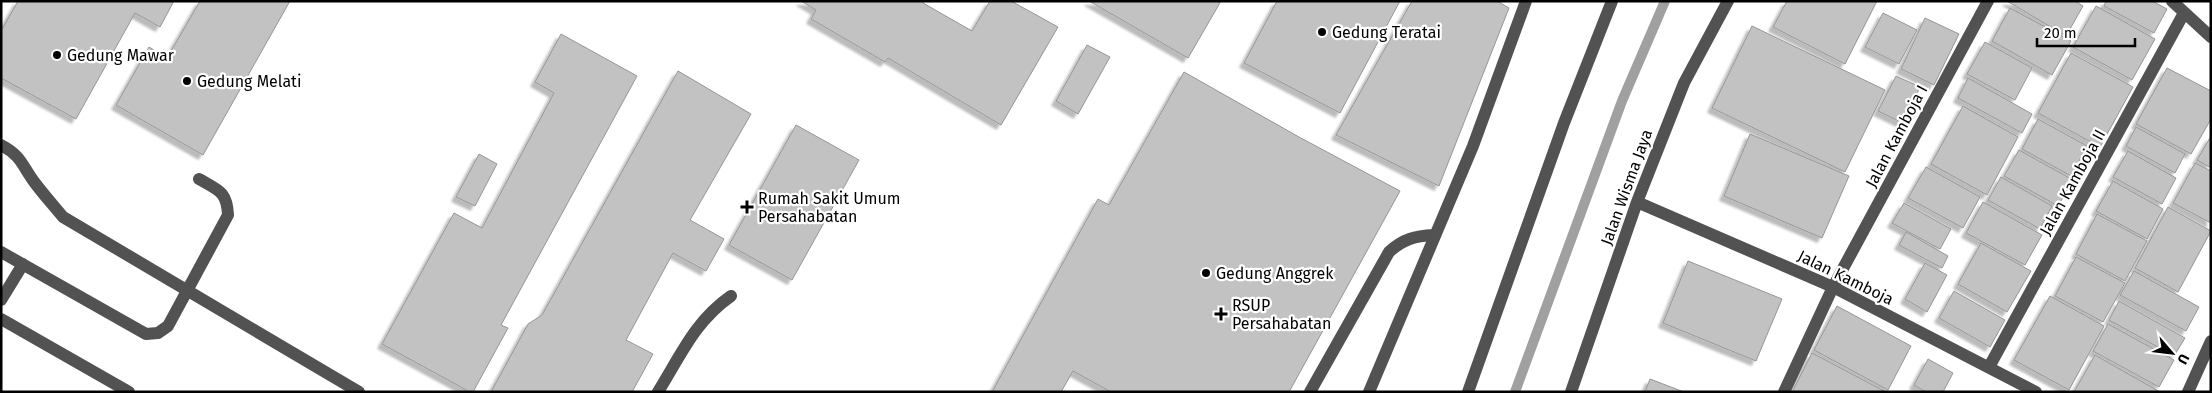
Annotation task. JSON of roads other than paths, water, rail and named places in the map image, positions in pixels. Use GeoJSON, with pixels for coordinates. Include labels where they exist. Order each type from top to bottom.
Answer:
{"type":"FeatureCollection","features":[{"type":"Feature","properties":{"kind":"street"},"geometry":{"type":"LineString","coordinates":[[1369,392],[1473,146],[1526,1]]}},
{"type":"Feature","properties":{"kind":"street"},"geometry":{"type":"LineString","coordinates":[[1468,392],[1564,123],[1612,1]]}},
{"type":"Feature","properties":{"kind":"street","name":"Jalan Wisma Jaya"},"geometry":{"type":"LineString","coordinates":[[1571,392],[1637,202],[1684,83],[1728,1]]}},
{"type":"Feature","properties":{"kind":"street","name":"Jalan Kamboja I"},"geometry":{"type":"LineString","coordinates":[[1784,392],[1833,286],[1988,1]]}},
{"type":"Feature","properties":{"kind":"street"},"geometry":{"type":"LineString","coordinates":[[2172,1],[2211,37]]}},
{"type":"Feature","properties":{"kind":"street","name":"Jalan Kamboja II"},"geometry":{"type":"LineString","coordinates":[[1990,367],[2184,13]]}},
{"type":"Feature","properties":{"kind":"street"},"geometry":{"type":"LineString","coordinates":[[1,145],[10,150],[25,164],[34,181],[63,217],[359,392]]}},
{"type":"Feature","properties":{"kind":"street"},"geometry":{"type":"LineString","coordinates":[[1,252],[146,334],[158,333],[168,326],[189,291],[228,215],[227,203],[222,192],[199,179]]}},
{"type":"Feature","properties":{"kind":"street","name":"Jalan Kamboja"},"geometry":{"type":"LineString","coordinates":[[1637,202],[1833,286],[2036,392]]}},
{"type":"Feature","properties":{"kind":"street"},"geometry":{"type":"LineString","coordinates":[[1310,392],[1389,252],[1399,242],[1416,236],[1434,235]]}},
{"type":"Feature","properties":{"kind":"street"},"geometry":{"type":"LineString","coordinates":[[1,300],[23,264]]}},
{"type":"Feature","properties":{"kind":"street"},"geometry":{"type":"LineString","coordinates":[[658,392],[699,324],[712,309],[731,296]]}},
{"type":"Feature","properties":{"kind":"street"},"geometry":{"type":"LineString","coordinates":[[1,320],[129,392]]}},
{"type":"Feature","properties":{"kind":"street"},"geometry":{"type":"LineString","coordinates":[[2188,392],[2211,341]]}},
{"type":"Feature","properties":{"kind":"waterway"},"geometry":{"type":"LineString","coordinates":[[1515,392],[1622,101],[1665,1]]}},
{"type":"Feature","properties":{"kind":"place","name":"Gedung Teratai"},"geometry":{"type":"Point","coordinates":[1322,32]}},
{"type":"Feature","properties":{"kind":"place","name":"Gedung Mawar"},"geometry":{"type":"Point","coordinates":[57,55]}},
{"type":"Feature","properties":{"kind":"place","name":"Gedung Melati"},"geometry":{"type":"Point","coordinates":[187,81]}},
{"type":"Feature","properties":{"kind":"place","name":"Rumah Sakit Umum Persahabatan"},"geometry":{"type":"Point","coordinates":[747,207]}},
{"type":"Feature","properties":{"kind":"place","name":"Gedung Anggrek"},"geometry":{"type":"Point","coordinates":[1206,273]}},
{"type":"Feature","properties":{"kind":"place","name":"RSUP Persahabatan"},"geometry":{"type":"Point","coordinates":[1221,314]}}]}
